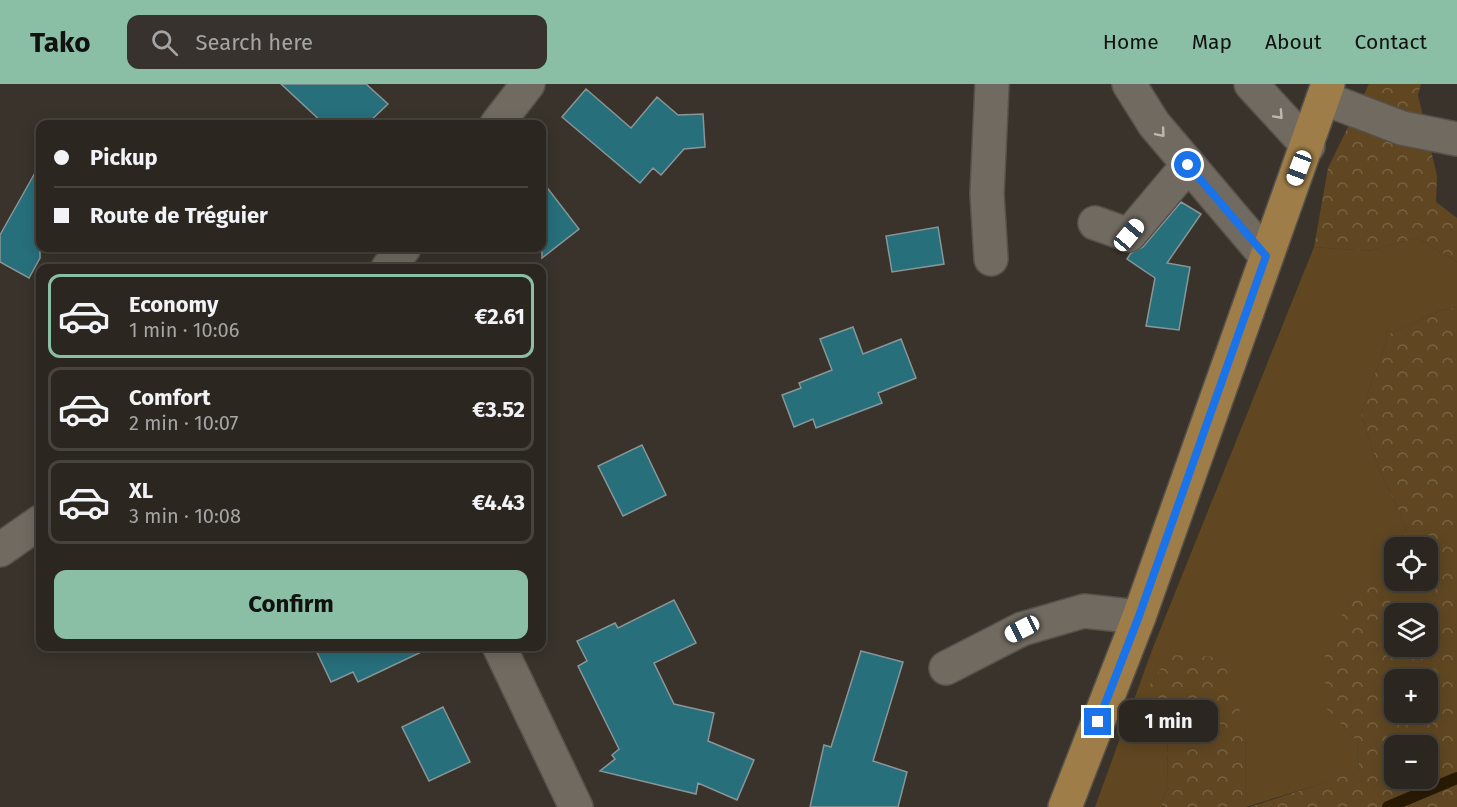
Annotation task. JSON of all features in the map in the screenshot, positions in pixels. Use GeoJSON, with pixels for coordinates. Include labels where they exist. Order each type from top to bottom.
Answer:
{"type":"FeatureCollection","features":[{"type":"Feature","properties":{"kind":"main road"},"geometry":{"type":"LineString","coordinates":[[1065,807],[1139,616],[1266,256],[1308,146],[1325,91]]}},
{"type":"Feature","properties":{"kind":"street"},"geometry":{"type":"LineString","coordinates":[[500,120],[528,84]]}},
{"type":"Feature","properties":{"kind":"street"},"geometry":{"type":"LineString","coordinates":[[991,259],[987,194],[992,84]]}},
{"type":"Feature","properties":{"kind":"street"},"geometry":{"type":"LineString","coordinates":[[1129,84],[1154,124],[1266,256]]}},
{"type":"Feature","properties":{"kind":"street"},"geometry":{"type":"LineString","coordinates":[[1251,84],[1308,146]]}},
{"type":"Feature","properties":{"kind":"street"},"geometry":{"type":"LineString","coordinates":[[1325,91],[1402,128],[1457,139]]}},
{"type":"Feature","properties":{"kind":"street"},"geometry":{"type":"LineString","coordinates":[[1095,223],[1129,235],[1188,165]]}},
{"type":"Feature","properties":{"kind":"street"},"geometry":{"type":"LineString","coordinates":[[391,264],[401,252]]}},
{"type":"Feature","properties":{"kind":"street"},"geometry":{"type":"LineString","coordinates":[[0,550],[36,525]]}},
{"type":"Feature","properties":{"kind":"street"},"geometry":{"type":"LineString","coordinates":[[946,668],[1022,629],[1084,611],[1139,616]]}},
{"type":"Feature","properties":{"kind":"street"},"geometry":{"type":"LineString","coordinates":[[502,651],[576,807]]}},
{"type":"Feature","properties":{"kind":"green space"},"geometry":{"type":"Polygon","coordinates":[[[1369,84],[1421,84],[1418,95],[1437,176],[1436,202],[1457,218],[1457,262],[1418,238],[1367,251],[1314,247],[1328,168],[1369,84]]]}},
{"type":"Feature","properties":{"kind":"green space"},"geometry":{"type":"Polygon","coordinates":[[[1418,238],[1457,262],[1457,307],[1439,311],[1389,334],[1361,413],[1378,466],[1407,529],[1404,537],[1384,537],[1384,571],[1348,601],[1326,707],[1357,741],[1359,772],[1246,807],[1245,726],[1145,691],[1167,729],[1168,785],[1161,807],[1095,807],[1152,650],[1314,247],[1367,251],[1418,238]]]}},
{"type":"Feature","properties":{"kind":"green space"},"geometry":{"type":"Polygon","coordinates":[[[1457,307],[1457,807],[1250,807],[1359,771],[1357,741],[1326,708],[1325,653],[1348,601],[1384,569],[1384,591],[1438,591],[1438,537],[1404,537],[1407,529],[1378,466],[1361,413],[1389,334],[1439,311],[1457,307]]]}},
{"type":"Feature","properties":{"kind":"green space"},"geometry":{"type":"Polygon","coordinates":[[[1171,655],[1222,657],[1245,726],[1246,807],[1161,807],[1168,785],[1167,729],[1145,691],[1171,655]]]}},
{"type":"Feature","properties":{"kind":"building"},"geometry":{"type":"Polygon","coordinates":[[[281,84],[366,84],[388,104],[371,120],[320,120],[281,84]]]}},
{"type":"Feature","properties":{"kind":"building"},"geometry":{"type":"Polygon","coordinates":[[[586,89],[631,128],[657,97],[678,115],[703,114],[705,147],[684,149],[661,175],[653,168],[640,183],[562,117],[586,89]]]}},
{"type":"Feature","properties":{"kind":"building"},"geometry":{"type":"Polygon","coordinates":[[[36,171],[36,252],[40,252],[40,258],[29,278],[0,262],[0,235],[36,171]]]}},
{"type":"Feature","properties":{"kind":"building"},"geometry":{"type":"Polygon","coordinates":[[[546,186],[579,229],[542,258],[542,252],[546,252],[546,186]]]}},
{"type":"Feature","properties":{"kind":"building"},"geometry":{"type":"Polygon","coordinates":[[[1181,202],[1201,214],[1167,263],[1190,267],[1179,330],[1146,326],[1155,278],[1127,259],[1131,253],[1143,247],[1181,202]]]}},
{"type":"Feature","properties":{"kind":"building"},"geometry":{"type":"Polygon","coordinates":[[[938,227],[944,264],[892,272],[886,236],[938,227]]]}},
{"type":"Feature","properties":{"kind":"building"},"geometry":{"type":"Polygon","coordinates":[[[853,327],[863,354],[901,339],[916,378],[878,393],[882,403],[816,428],[813,419],[794,427],[782,395],[801,388],[799,383],[832,370],[820,339],[853,327]]]}},
{"type":"Feature","properties":{"kind":"building"},"geometry":{"type":"Polygon","coordinates":[[[642,445],[666,495],[623,516],[598,466],[642,445]]]}},
{"type":"Feature","properties":{"kind":"building"},"geometry":{"type":"Polygon","coordinates":[[[674,600],[696,643],[654,663],[674,704],[714,713],[708,741],[754,760],[737,800],[698,783],[696,794],[600,771],[615,759],[612,755],[619,749],[578,666],[587,661],[577,641],[615,623],[618,628],[674,600]]]}},
{"type":"Feature","properties":{"kind":"building"},"geometry":{"type":"Polygon","coordinates":[[[316,651],[423,651],[358,682],[353,672],[331,682],[316,651]]]}},
{"type":"Feature","properties":{"kind":"building"},"geometry":{"type":"Polygon","coordinates":[[[861,651],[903,662],[873,761],[907,772],[898,807],[810,807],[824,745],[831,747],[861,651]]]}},
{"type":"Feature","properties":{"kind":"building"},"geometry":{"type":"Polygon","coordinates":[[[443,707],[470,762],[429,781],[402,727],[443,707]]]}},
{"type":"Feature","properties":{"kind":"waterway"},"geometry":{"type":"LineString","coordinates":[[1388,807],[1457,778]]}},
{"type":"Feature","properties":{"kind":"route"},"geometry":{"type":"LineString","coordinates":[[1098,722],[1139,616],[1266,256],[1188,165]]}}]}
